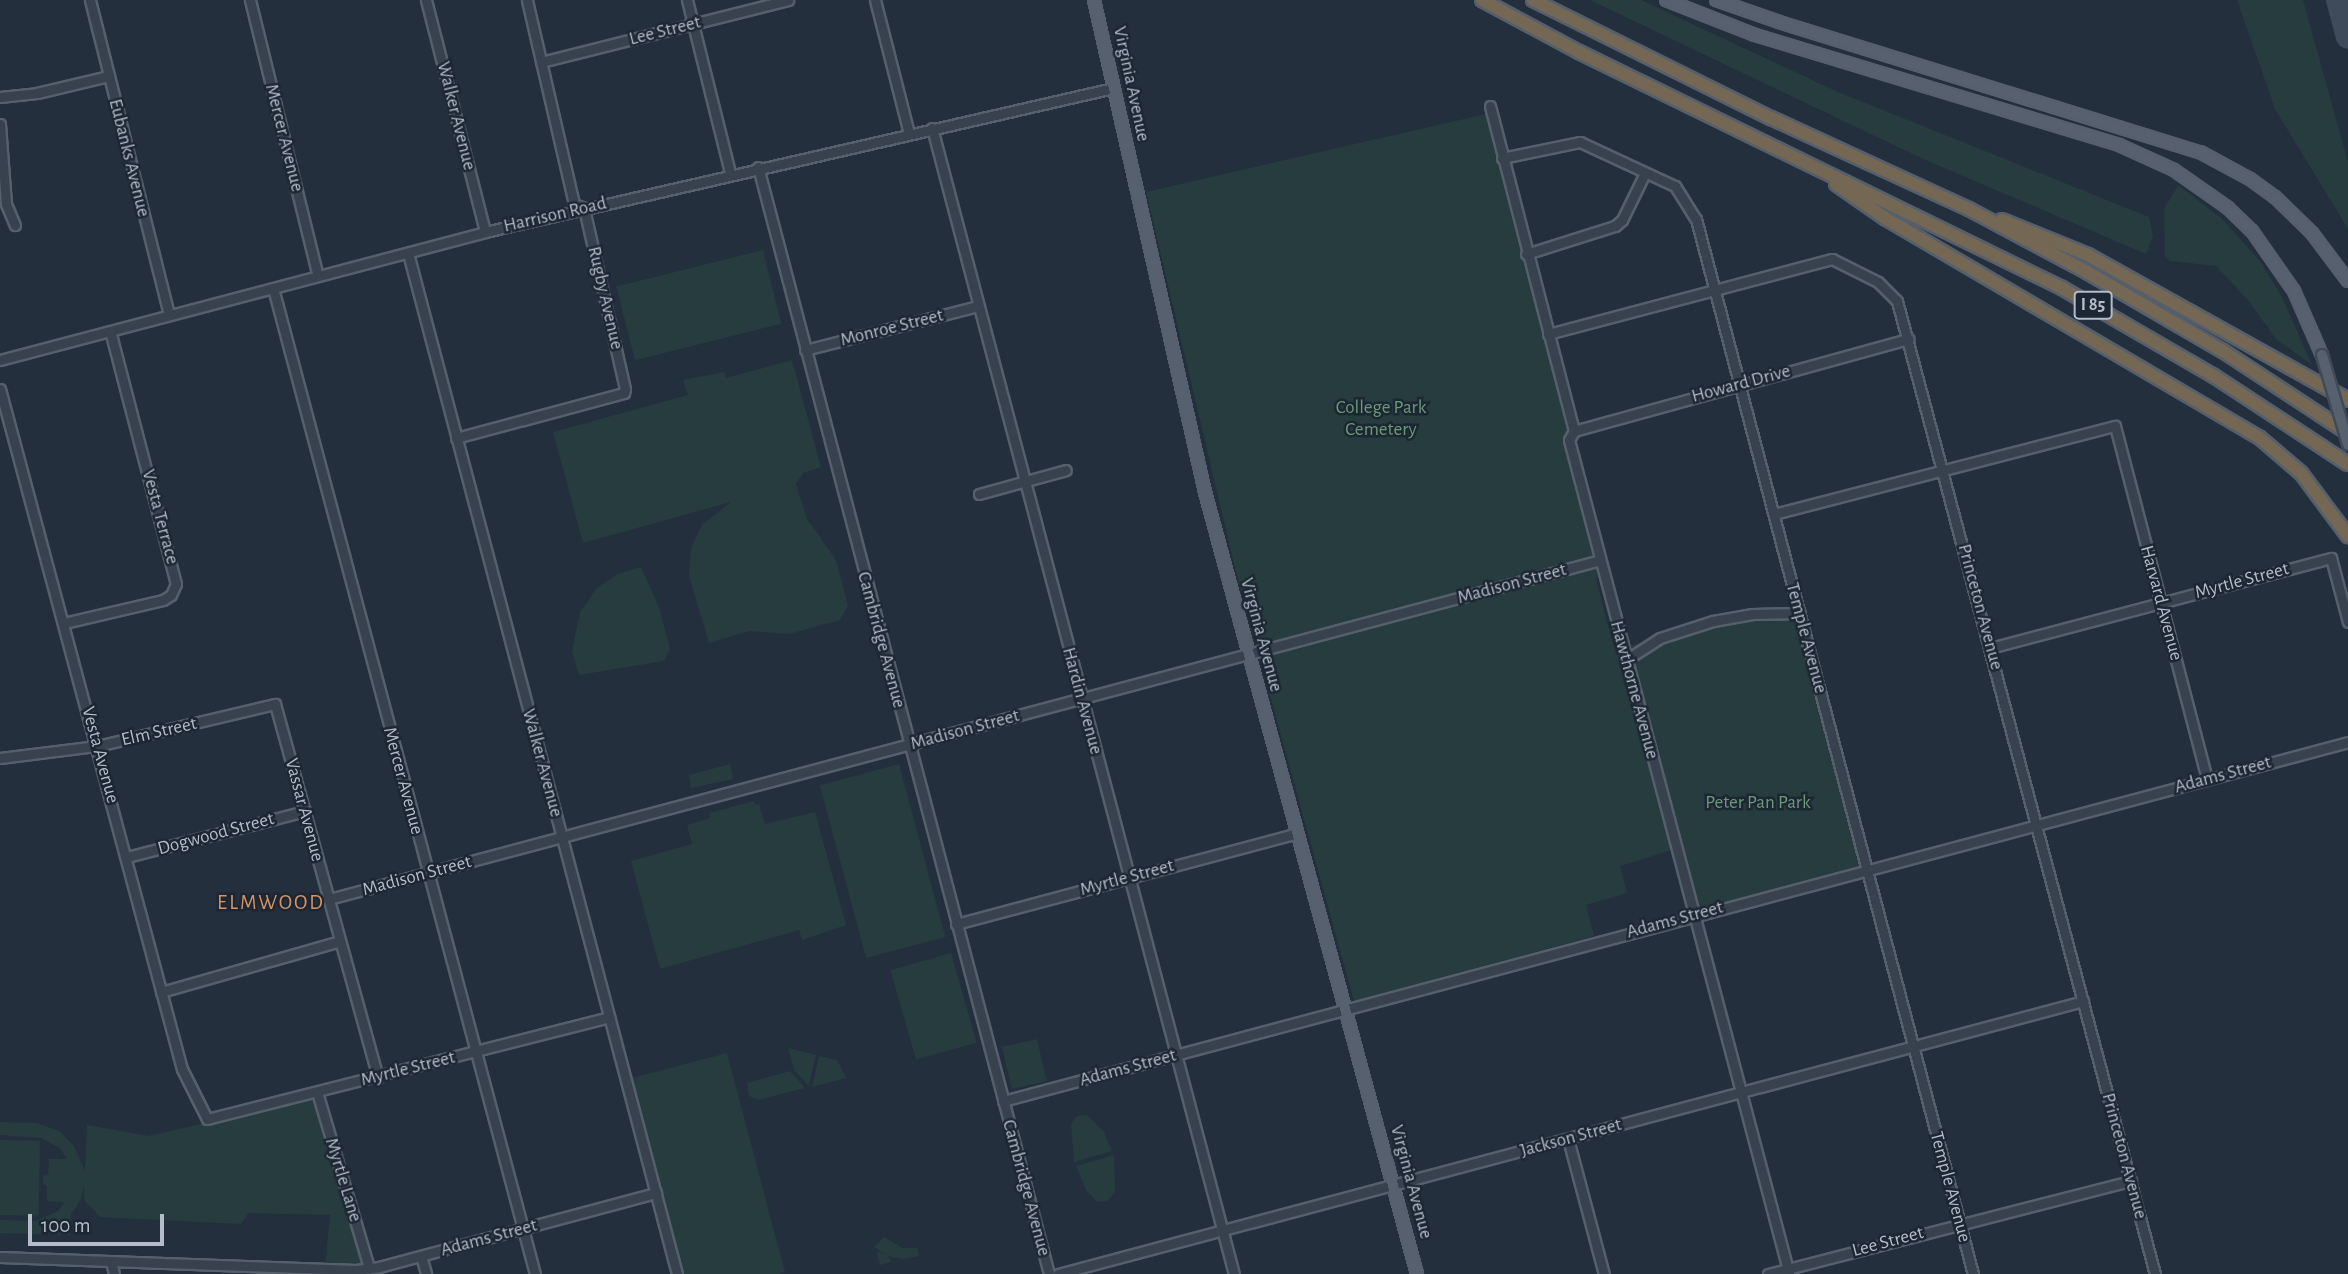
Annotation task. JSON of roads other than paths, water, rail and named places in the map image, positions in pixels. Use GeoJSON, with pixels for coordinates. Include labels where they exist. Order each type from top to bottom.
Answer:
{"type":"FeatureCollection","features":[{"type":"Feature","properties":{"kind":"highway","name":"I 85"},"geometry":{"type":"LineString","coordinates":[[1482,0],[1579,52],[1823,173],[1929,221],[2073,294],[2214,376],[2348,464]]}},
{"type":"Feature","properties":{"kind":"highway","name":"I 85"},"geometry":{"type":"LineString","coordinates":[[1532,0],[1771,118],[1969,209],[2087,272],[2223,351],[2348,433]]}},
{"type":"Feature","properties":{"kind":"highway"},"geometry":{"type":"LineString","coordinates":[[1823,173],[1885,218],[2260,438],[2301,473],[2348,536]]}},
{"type":"Feature","properties":{"kind":"highway"},"geometry":{"type":"LineString","coordinates":[[1969,209],[2088,255],[2348,400]]}},
{"type":"Feature","properties":{"kind":"main road","name":"Virginia Avenue"},"geometry":{"type":"LineString","coordinates":[[1094,0],[1205,492],[1417,1274]]}},
{"type":"Feature","properties":{"kind":"main road"},"geometry":{"type":"LineString","coordinates":[[1666,0],[1755,35],[2119,145],[2174,170],[2228,208],[2252,231],[2294,291],[2322,355],[2348,444]]}},
{"type":"Feature","properties":{"kind":"main road"},"geometry":{"type":"LineString","coordinates":[[1716,0],[1761,17],[2200,152],[2250,179],[2275,197],[2312,233],[2348,281]]}},
{"type":"Feature","properties":{"kind":"street","name":"Eubanks Avenue"},"geometry":{"type":"LineString","coordinates":[[90,0],[169,316]]}},
{"type":"Feature","properties":{"kind":"street","name":"Mercer Avenue"},"geometry":{"type":"LineString","coordinates":[[250,0],[318,276]]}},
{"type":"Feature","properties":{"kind":"street","name":"Walker Avenue"},"geometry":{"type":"LineString","coordinates":[[426,0],[485,232]]}},
{"type":"Feature","properties":{"kind":"street","name":"Rugby Avenue"},"geometry":{"type":"LineString","coordinates":[[456,438],[624,393],[584,208],[574,204],[527,0]]}},
{"type":"Feature","properties":{"kind":"street"},"geometry":{"type":"LineString","coordinates":[[687,0],[730,173]]}},
{"type":"Feature","properties":{"kind":"street","name":"Lee Street"},"geometry":{"type":"LineString","coordinates":[[541,62],[788,0]]}},
{"type":"Feature","properties":{"kind":"street"},"geometry":{"type":"LineString","coordinates":[[875,0],[909,133]]}},
{"type":"Feature","properties":{"kind":"street"},"geometry":{"type":"LineString","coordinates":[[0,97],[37,93],[109,76]]}},
{"type":"Feature","properties":{"kind":"street","name":"Harrison Road"},"geometry":{"type":"LineString","coordinates":[[0,360],[485,232],[730,173],[1113,88]]}},
{"type":"Feature","properties":{"kind":"street","name":"Hawthorne Avenue"},"geometry":{"type":"LineString","coordinates":[[1490,106],[1526,254],[1574,431],[1569,440],[1788,1271]]}},
{"type":"Feature","properties":{"kind":"street"},"geometry":{"type":"LineString","coordinates":[[0,124],[6,204],[15,225]]}},
{"type":"Feature","properties":{"kind":"street","name":"Hardin Avenue"},"geometry":{"type":"LineString","coordinates":[[932,128],[1234,1274]]}},
{"type":"Feature","properties":{"kind":"street","name":"Temple Avenue"},"geometry":{"type":"LineString","coordinates":[[1502,158],[1580,142],[1675,186],[1696,219],[1973,1274]]}},
{"type":"Feature","properties":{"kind":"street","name":"Cambridge Avenue"},"geometry":{"type":"LineString","coordinates":[[758,167],[1049,1274]]}},
{"type":"Feature","properties":{"kind":"street"},"geometry":{"type":"LineString","coordinates":[[1526,254],[1615,226],[1622,220],[1645,173]]}},
{"type":"Feature","properties":{"kind":"street","name":"Walker Avenue"},"geometry":{"type":"LineString","coordinates":[[408,253],[677,1274]]}},
{"type":"Feature","properties":{"kind":"street","name":"Princeton Avenue"},"geometry":{"type":"LineString","coordinates":[[1548,334],[1832,259],[1890,291],[1902,312],[2155,1274]]}},
{"type":"Feature","properties":{"kind":"street","name":"Mercer Avenue"},"geometry":{"type":"LineString","coordinates":[[273,288],[535,1274]]}},
{"type":"Feature","properties":{"kind":"street","name":"Monroe Street"},"geometry":{"type":"LineString","coordinates":[[805,350],[978,306]]}},
{"type":"Feature","properties":{"kind":"street","name":"Vesta Terrace"},"geometry":{"type":"LineString","coordinates":[[64,624],[163,600],[171,594],[176,584],[110,331]]}},
{"type":"Feature","properties":{"kind":"street","name":"Howard Drive"},"geometry":{"type":"LineString","coordinates":[[1574,431],[1909,339]]}},
{"type":"Feature","properties":{"kind":"street","name":"Vesta Avenue"},"geometry":{"type":"LineString","coordinates":[[0,389],[182,1069],[207,1119]]}},
{"type":"Feature","properties":{"kind":"street","name":"Harvard Avenue"},"geometry":{"type":"LineString","coordinates":[[1944,470],[2115,426],[2207,779]]}},
{"type":"Feature","properties":{"kind":"street"},"geometry":{"type":"LineString","coordinates":[[979,494],[1066,470]]}},
{"type":"Feature","properties":{"kind":"street"},"geometry":{"type":"LineString","coordinates":[[1774,514],[1944,470]]}},
{"type":"Feature","properties":{"kind":"street","name":"Myrtle Street"},"geometry":{"type":"LineString","coordinates":[[1990,648],[2331,558],[2348,622]]}},
{"type":"Feature","properties":{"kind":"street","name":"Madison Street"},"geometry":{"type":"LineString","coordinates":[[329,899],[1600,560]]}},
{"type":"Feature","properties":{"kind":"street"},"geometry":{"type":"LineString","coordinates":[[1626,660],[1660,638],[1713,621],[1752,614],[1800,613]]}},
{"type":"Feature","properties":{"kind":"street","name":"Elm Street"},"geometry":{"type":"LineString","coordinates":[[0,758],[97,746],[275,704]]}},
{"type":"Feature","properties":{"kind":"street","name":"Vassar Avenue"},"geometry":{"type":"LineString","coordinates":[[275,704],[377,1078]]}},
{"type":"Feature","properties":{"kind":"street","name":"Adams Street"},"geometry":{"type":"LineString","coordinates":[[1003,1101],[2348,742]]}},
{"type":"Feature","properties":{"kind":"street","name":"Dogwood Street"},"geometry":{"type":"LineString","coordinates":[[127,858],[305,811]]}},
{"type":"Feature","properties":{"kind":"street","name":"Myrtle Street"},"geometry":{"type":"LineString","coordinates":[[956,924],[1297,833]]}},
{"type":"Feature","properties":{"kind":"street"},"geometry":{"type":"LineString","coordinates":[[161,992],[340,941]]}},
{"type":"Feature","properties":{"kind":"street","name":"Jackson Street"},"geometry":{"type":"LineString","coordinates":[[1058,1274],[2083,1001]]}},
{"type":"Feature","properties":{"kind":"street","name":"Myrtle Street"},"geometry":{"type":"LineString","coordinates":[[207,1119],[609,1017]]}},
{"type":"Feature","properties":{"kind":"street","name":"Myrtle Lane"},"geometry":{"type":"LineString","coordinates":[[317,1092],[369,1268]]}},
{"type":"Feature","properties":{"kind":"street"},"geometry":{"type":"LineString","coordinates":[[1567,1139],[1604,1274]]}},
{"type":"Feature","properties":{"kind":"street","name":"Lee Street"},"geometry":{"type":"LineString","coordinates":[[1768,1274],[2130,1181]]}},
{"type":"Feature","properties":{"kind":"street","name":"Adams Street"},"geometry":{"type":"LineString","coordinates":[[0,1256],[286,1271],[369,1268],[656,1193]]}},
{"type":"Feature","properties":{"kind":"street"},"geometry":{"type":"LineString","coordinates":[[421,1256],[425,1274]]}},
{"type":"Feature","properties":{"kind":"street"},"geometry":{"type":"LineString","coordinates":[[111,1261],[114,1274]]}},
{"type":"Feature","properties":{"kind":"district","name":"ELMWOOD"},"geometry":{"type":"Point","coordinates":[271,903]}},
{"type":"Feature","properties":{"kind":"park label","name":"College Park Cemetery"},"geometry":{"type":"Point","coordinates":[1381,419]}},
{"type":"Feature","properties":{"kind":"park label","name":"Peter Pan Park"},"geometry":{"type":"Point","coordinates":[1758,803]}}]}
